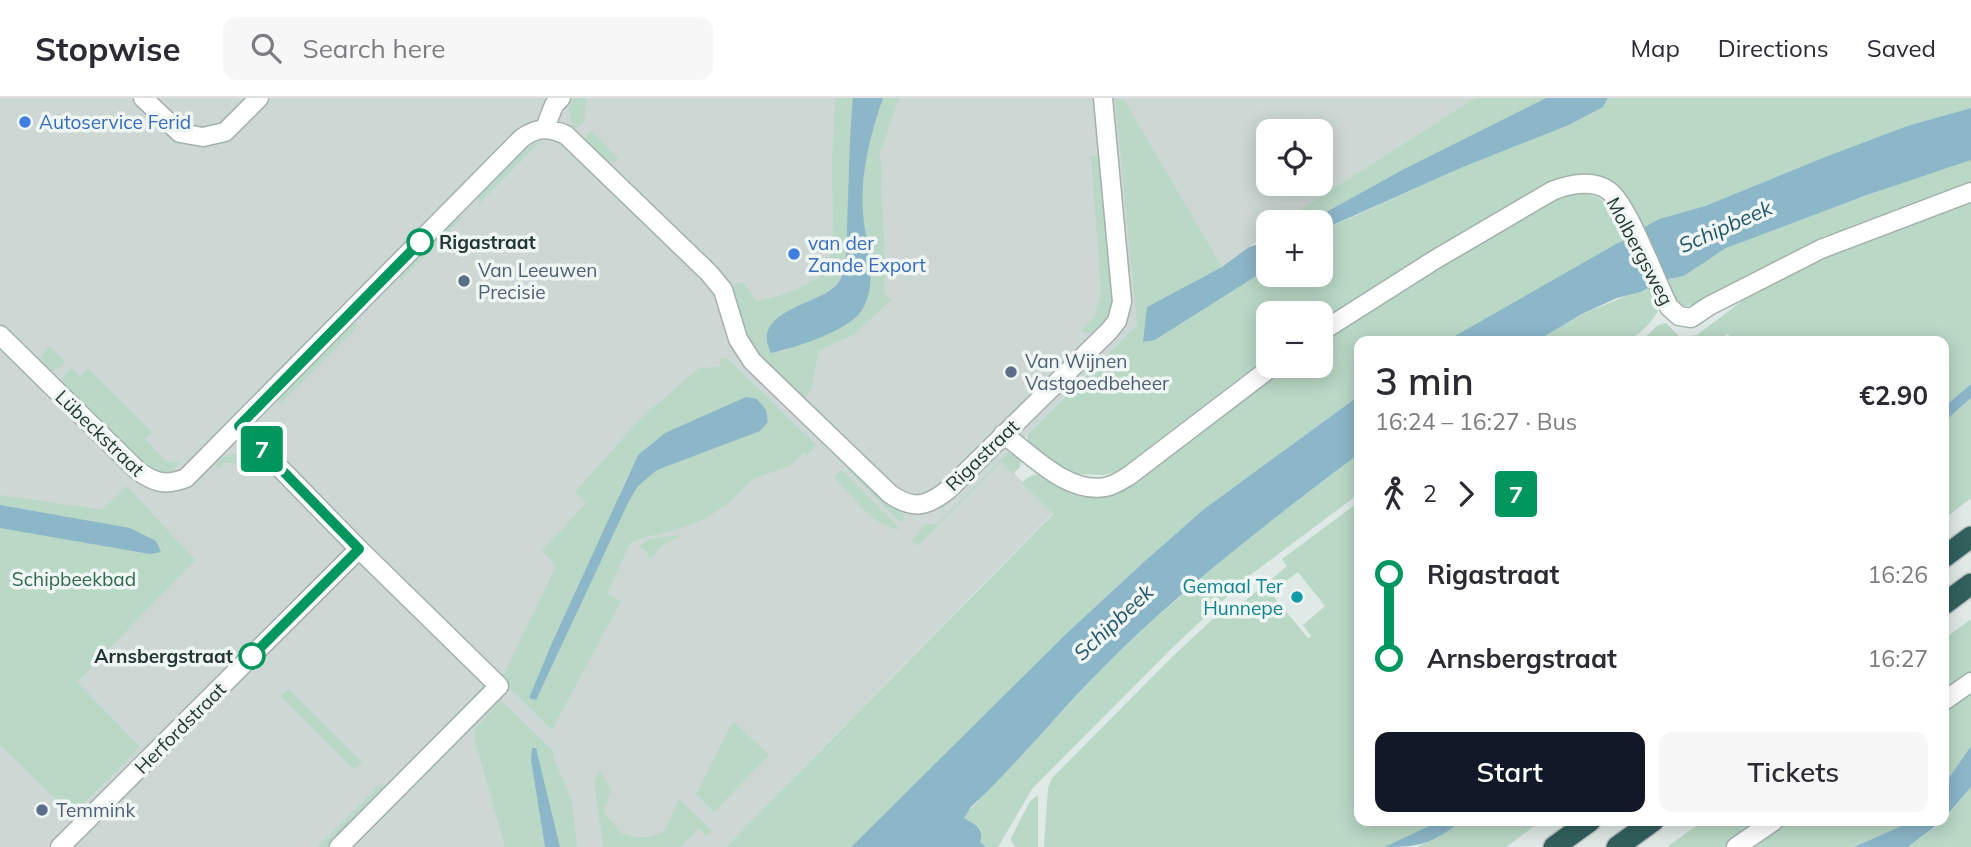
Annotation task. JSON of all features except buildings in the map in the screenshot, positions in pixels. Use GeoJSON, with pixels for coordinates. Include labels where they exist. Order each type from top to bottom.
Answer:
{"type":"FeatureCollection","features":[{"type":"Feature","properties":{"kind":"highway"},"geometry":{"type":"LineString","coordinates":[[1949,553],[1971,537]]}},
{"type":"Feature","properties":{"kind":"highway"},"geometry":{"type":"LineString","coordinates":[[1949,600],[1971,584]]}},
{"type":"Feature","properties":{"kind":"highway"},"geometry":{"type":"LineString","coordinates":[[1554,847],[1583,826]]}},
{"type":"Feature","properties":{"kind":"highway"},"geometry":{"type":"LineString","coordinates":[[1617,847],[1646,826]]}},
{"type":"Feature","properties":{"kind":"street"},"geometry":{"type":"LineString","coordinates":[[143,98],[180,133],[204,137],[225,132],[259,98]]}},
{"type":"Feature","properties":{"kind":"street"},"geometry":{"type":"LineString","coordinates":[[545,128],[554,105],[561,98]]}},
{"type":"Feature","properties":{"kind":"street","name":"Rigastraat"},"geometry":{"type":"LineString","coordinates":[[545,128],[566,135],[709,273],[723,290],[738,339],[752,361],[890,494],[904,503],[923,504],[949,489],[1109,331],[1120,312],[1122,302],[1103,98]]}},
{"type":"Feature","properties":{"kind":"street","name":"Lübeckstraat"},"geometry":{"type":"LineString","coordinates":[[0,335],[149,480],[162,484],[173,483],[186,478],[239,426],[522,138],[545,128]]}},
{"type":"Feature","properties":{"kind":"street","name":"Molbergsweg"},"geometry":{"type":"LineString","coordinates":[[1333,324],[1436,259],[1552,191],[1566,186],[1588,185],[1606,189],[1612,194],[1673,312],[1691,318],[1709,306],[1821,249],[1971,192]]}},
{"type":"Feature","properties":{"kind":"street"},"geometry":{"type":"LineString","coordinates":[[1003,434],[1066,479],[1081,486],[1109,487],[1130,475],[1257,378]]}},
{"type":"Feature","properties":{"kind":"street"},"geometry":{"type":"LineString","coordinates":[[239,426],[359,549],[499,686],[339,847]]}},
{"type":"Feature","properties":{"kind":"street","name":"Herfordstraat"},"geometry":{"type":"LineString","coordinates":[[60,847],[359,549]]}},
{"type":"Feature","properties":{"kind":"street"},"geometry":{"type":"LineString","coordinates":[[1949,697],[1971,682]]}},
{"type":"Feature","properties":{"kind":"street"},"geometry":{"type":"LineString","coordinates":[[1736,847],[1767,826]]}},
{"type":"Feature","properties":{"kind":"shaded area"},"geometry":{"type":"Polygon","coordinates":[[[0,98],[1475,98],[1333,189],[1333,119],[1256,119],[1256,196],[1322,196],[1300,210],[1256,210],[1256,242],[1137,324],[1002,461],[1053,513],[726,847],[0,847],[0,98]]]}},
{"type":"Feature","properties":{"kind":"green space"},"geometry":{"type":"Polygon","coordinates":[[[574,98],[586,98],[584,122],[576,129],[570,114],[574,98]]]}},
{"type":"Feature","properties":{"kind":"green space"},"geometry":{"type":"Polygon","coordinates":[[[835,98],[853,98],[848,225],[842,271],[838,282],[821,295],[786,312],[774,352],[783,352],[862,310],[871,275],[862,200],[870,141],[883,98],[899,98],[879,157],[882,168],[884,293],[891,300],[853,335],[819,350],[811,389],[803,400],[772,370],[747,337],[732,291],[734,284],[743,282],[756,301],[766,299],[804,286],[829,270],[833,229],[835,98]]]}},
{"type":"Feature","properties":{"kind":"green space"},"geometry":{"type":"Polygon","coordinates":[[[1475,98],[1546,98],[1404,169],[1330,210],[1300,210],[1322,196],[1333,196],[1333,189],[1475,98]]]}},
{"type":"Feature","properties":{"kind":"green space"},"geometry":{"type":"Polygon","coordinates":[[[1608,98],[1971,98],[1971,108],[1907,126],[1705,206],[1659,219],[1641,229],[1617,191],[1600,177],[1588,174],[1555,179],[1333,314],[1333,301],[1256,301],[1256,369],[1136,464],[1105,475],[1074,474],[1029,446],[1027,435],[1137,324],[1115,99],[1124,100],[1222,267],[1147,307],[1144,342],[1155,340],[1256,276],[1256,287],[1333,287],[1333,226],[1463,167],[1569,125],[1603,107],[1608,98]]]}},
{"type":"Feature","properties":{"kind":"green space"},"geometry":{"type":"Polygon","coordinates":[[[591,130],[618,159],[606,163],[585,142],[591,130]]]}},
{"type":"Feature","properties":{"kind":"green space"},"geometry":{"type":"Polygon","coordinates":[[[541,141],[479,204],[479,191],[519,151],[522,154],[541,141]]]}},
{"type":"Feature","properties":{"kind":"green space"},"geometry":{"type":"Polygon","coordinates":[[[1091,156],[1098,156],[1101,160],[1115,302],[1105,321],[1089,334],[1081,331],[1094,317],[1101,291],[1091,156]]]}},
{"type":"Feature","properties":{"kind":"green space"},"geometry":{"type":"Polygon","coordinates":[[[1971,160],[1971,187],[1697,305],[1683,306],[1673,301],[1664,280],[1684,276],[1726,248],[1971,160]]]}},
{"type":"Feature","properties":{"kind":"green space"},"geometry":{"type":"Polygon","coordinates":[[[1576,193],[1604,201],[1615,213],[1628,239],[1455,336],[1354,336],[1354,399],[1204,509],[1146,560],[1068,632],[851,847],[726,847],[1053,514],[1022,483],[1029,477],[1047,475],[1094,495],[1188,437],[1267,378],[1333,378],[1333,331],[1401,286],[1557,197],[1576,193]]]}},
{"type":"Feature","properties":{"kind":"green space"},"geometry":{"type":"Polygon","coordinates":[[[1971,198],[1971,384],[1949,403],[1949,336],[1691,336],[1697,335],[1754,292],[1814,259],[1971,198]]]}},
{"type":"Feature","properties":{"kind":"green space"},"geometry":{"type":"Polygon","coordinates":[[[453,217],[463,217],[400,281],[401,270],[429,248],[426,244],[453,217]]]}},
{"type":"Feature","properties":{"kind":"green space"},"geometry":{"type":"Polygon","coordinates":[[[1650,286],[1661,304],[1656,315],[1635,336],[1546,336],[1583,314],[1650,286]]]}},
{"type":"Feature","properties":{"kind":"green space"},"geometry":{"type":"Polygon","coordinates":[[[348,323],[359,325],[280,405],[277,396],[348,323]]]}},
{"type":"Feature","properties":{"kind":"green space"},"geometry":{"type":"Polygon","coordinates":[[[1666,323],[1679,336],[1647,336],[1658,325],[1666,323]]]}},
{"type":"Feature","properties":{"kind":"green space"},"geometry":{"type":"Polygon","coordinates":[[[49,346],[65,362],[58,369],[48,371],[40,359],[49,346]]]}},
{"type":"Feature","properties":{"kind":"green space"},"geometry":{"type":"Polygon","coordinates":[[[721,358],[727,358],[816,445],[807,455],[804,453],[791,465],[751,480],[727,504],[705,519],[630,543],[607,594],[621,601],[552,730],[501,680],[556,566],[542,551],[586,503],[575,492],[641,418],[699,368],[720,367],[721,358]],[[746,397],[665,433],[638,455],[537,698],[638,486],[657,470],[760,431],[768,422],[766,410],[746,397]]]}},
{"type":"Feature","properties":{"kind":"green space"},"geometry":{"type":"Polygon","coordinates":[[[71,368],[80,377],[88,369],[152,432],[145,439],[165,460],[178,462],[175,474],[164,474],[144,466],[62,386],[62,378],[71,368]]]}},
{"type":"Feature","properties":{"kind":"green space"},"geometry":{"type":"Polygon","coordinates":[[[1971,398],[1971,498],[1949,515],[1949,418],[1971,398]]]}},
{"type":"Feature","properties":{"kind":"green space"},"geometry":{"type":"Polygon","coordinates":[[[236,453],[246,454],[257,461],[254,464],[224,463],[217,470],[216,463],[221,458],[236,453]]]}},
{"type":"Feature","properties":{"kind":"green space"},"geometry":{"type":"Polygon","coordinates":[[[1008,453],[1021,457],[1020,467],[1013,474],[1001,462],[917,546],[912,541],[925,524],[937,524],[1008,453]]]}},
{"type":"Feature","properties":{"kind":"green space"},"geometry":{"type":"Polygon","coordinates":[[[1354,458],[1354,497],[1249,576],[1171,649],[1032,789],[998,847],[986,847],[979,842],[981,829],[964,818],[965,815],[1104,667],[1242,543],[1354,458]]]}},
{"type":"Feature","properties":{"kind":"green space"},"geometry":{"type":"Polygon","coordinates":[[[846,468],[851,468],[889,505],[903,514],[905,521],[899,521],[846,468]]]}},
{"type":"Feature","properties":{"kind":"green space"},"geometry":{"type":"Polygon","coordinates":[[[842,470],[900,529],[882,524],[864,510],[834,477],[842,470]]]}},
{"type":"Feature","properties":{"kind":"green space","name":"Schipbeekbad"},"geometry":{"type":"Polygon","coordinates":[[[127,486],[195,560],[77,682],[140,747],[72,815],[0,745],[0,495],[103,510],[127,486]]]}},
{"type":"Feature","properties":{"kind":"green space"},"geometry":{"type":"Polygon","coordinates":[[[1354,505],[1354,826],[1429,826],[1384,847],[1044,847],[1048,788],[1052,778],[1172,657],[1230,603],[1235,609],[1264,585],[1308,638],[1311,636],[1303,625],[1325,606],[1298,572],[1274,590],[1267,583],[1287,566],[1282,559],[1354,505]]]}},
{"type":"Feature","properties":{"kind":"green space"},"geometry":{"type":"Polygon","coordinates":[[[682,535],[662,545],[650,560],[646,551],[639,547],[649,539],[682,535]]]}},
{"type":"Feature","properties":{"kind":"green space"},"geometry":{"type":"Polygon","coordinates":[[[1971,619],[1971,676],[1949,691],[1949,635],[1971,619]]]}},
{"type":"Feature","properties":{"kind":"green space"},"geometry":{"type":"Polygon","coordinates":[[[288,689],[362,762],[354,769],[281,696],[288,689]]]}},
{"type":"Feature","properties":{"kind":"green space"},"geometry":{"type":"Polygon","coordinates":[[[1971,690],[1971,746],[1949,778],[1949,705],[1971,690]]]}},
{"type":"Feature","properties":{"kind":"green space"},"geometry":{"type":"Polygon","coordinates":[[[501,700],[554,752],[553,756],[572,801],[577,847],[560,847],[537,752],[532,750],[531,760],[545,847],[505,847],[475,741],[475,729],[501,700]]]}},
{"type":"Feature","properties":{"kind":"green space"},"geometry":{"type":"Polygon","coordinates":[[[733,721],[769,755],[714,812],[696,794],[733,721]]]}},
{"type":"Feature","properties":{"kind":"green space"},"geometry":{"type":"Polygon","coordinates":[[[600,771],[611,789],[604,812],[621,833],[649,837],[664,832],[679,799],[712,830],[706,836],[699,828],[680,847],[603,847],[594,780],[600,771]]]}},
{"type":"Feature","properties":{"kind":"green space"},"geometry":{"type":"Polygon","coordinates":[[[381,783],[387,788],[328,847],[318,847],[381,783]]]}},
{"type":"Feature","properties":{"kind":"green space"},"geometry":{"type":"Polygon","coordinates":[[[1971,787],[1971,847],[1908,847],[1937,826],[1949,826],[1949,815],[1971,787]]]}},
{"type":"Feature","properties":{"kind":"green space"},"geometry":{"type":"Polygon","coordinates":[[[1038,795],[1038,847],[1016,847],[1011,838],[1030,801],[1038,795]]]}},
{"type":"Feature","properties":{"kind":"green space"},"geometry":{"type":"Polygon","coordinates":[[[1455,826],[1534,826],[1506,847],[1417,847],[1455,826]]]}},
{"type":"Feature","properties":{"kind":"green space"},"geometry":{"type":"Polygon","coordinates":[[[1696,826],[1755,826],[1724,847],[1667,847],[1696,826]]]}},
{"type":"Feature","properties":{"kind":"green space"},"geometry":{"type":"Polygon","coordinates":[[[1776,826],[1900,826],[1854,847],[1746,847],[1776,826]]]}},
{"type":"Feature","properties":{"kind":"water"},"geometry":{"type":"Polygon","coordinates":[[[853,98],[883,98],[870,141],[863,184],[863,214],[870,266],[867,297],[862,310],[855,318],[834,332],[771,353],[767,338],[770,326],[792,309],[832,288],[842,275],[847,247],[853,98]]]}},
{"type":"Feature","properties":{"kind":"water"},"geometry":{"type":"Polygon","coordinates":[[[1546,98],[1608,98],[1603,107],[1569,125],[1463,167],[1333,225],[1333,210],[1330,210],[1404,169],[1546,98]]]}},
{"type":"Feature","properties":{"kind":"water","name":"Schipbeek"},"geometry":{"type":"Polygon","coordinates":[[[1971,108],[1971,160],[1867,195],[1726,248],[1684,276],[1664,280],[1640,292],[1617,298],[1582,314],[1545,336],[1455,336],[1618,243],[1643,233],[1641,229],[1659,219],[1705,206],[1907,126],[1971,108]]]}},
{"type":"Feature","properties":{"kind":"water"},"geometry":{"type":"Polygon","coordinates":[[[1256,245],[1256,276],[1155,340],[1143,342],[1147,307],[1222,267],[1256,245]]]}},
{"type":"Feature","properties":{"kind":"water"},"geometry":{"type":"Polygon","coordinates":[[[1971,384],[1971,398],[1949,418],[1949,403],[1971,384]]]}},
{"type":"Feature","properties":{"kind":"water"},"geometry":{"type":"Polygon","coordinates":[[[746,397],[757,399],[766,410],[768,422],[760,431],[657,470],[638,486],[536,700],[529,698],[638,455],[665,433],[746,397]]]}},
{"type":"Feature","properties":{"kind":"water","name":"Schipbeek"},"geometry":{"type":"Polygon","coordinates":[[[1354,399],[1354,458],[1260,530],[1164,610],[1103,668],[971,807],[964,818],[978,827],[981,833],[980,842],[986,847],[851,847],[1068,632],[1204,509],[1354,399]]]}},
{"type":"Feature","properties":{"kind":"water"},"geometry":{"type":"Polygon","coordinates":[[[0,505],[130,528],[156,541],[161,552],[150,554],[0,528],[0,505]]]}},
{"type":"Feature","properties":{"kind":"water"},"geometry":{"type":"Polygon","coordinates":[[[1971,746],[1971,787],[1949,813],[1949,778],[1971,746]]]}},
{"type":"Feature","properties":{"kind":"water"},"geometry":{"type":"Polygon","coordinates":[[[532,748],[536,748],[560,847],[545,847],[531,760],[532,748]]]}},
{"type":"Feature","properties":{"kind":"water"},"geometry":{"type":"Polygon","coordinates":[[[1429,826],[1455,826],[1426,843],[1384,847],[1429,826]]]}},
{"type":"Feature","properties":{"kind":"water"},"geometry":{"type":"Polygon","coordinates":[[[1935,826],[1908,847],[1854,847],[1897,828],[1935,826]]]}},
{"type":"Feature","properties":{"kind":"bus line","name":"7"},"geometry":{"type":"LineString","coordinates":[[252,656],[359,549],[239,426],[420,242]]}},
{"type":"Feature","properties":{"kind":"place","name":"Autoservice Ferid"},"geometry":{"type":"Point","coordinates":[25,122]}},
{"type":"Feature","properties":{"kind":"place","name":"Rigastraat"},"geometry":{"type":"Point","coordinates":[420,242]}},
{"type":"Feature","properties":{"kind":"place","name":"van der Zande Export"},"geometry":{"type":"Point","coordinates":[794,254]}},
{"type":"Feature","properties":{"kind":"place","name":"Van Leeuwen Precisie"},"geometry":{"type":"Point","coordinates":[464,281]}},
{"type":"Feature","properties":{"kind":"place","name":"Van Wijnen Vastgoedbeheer"},"geometry":{"type":"Point","coordinates":[1011,372]}},
{"type":"Feature","properties":{"kind":"place","name":"Gemaal Ter Hunnepe"},"geometry":{"type":"Point","coordinates":[1297,597]}},
{"type":"Feature","properties":{"kind":"place","name":"Arnsbergstraat"},"geometry":{"type":"Point","coordinates":[252,656]}},
{"type":"Feature","properties":{"kind":"place","name":"Temmink"},"geometry":{"type":"Point","coordinates":[42,810]}}]}
